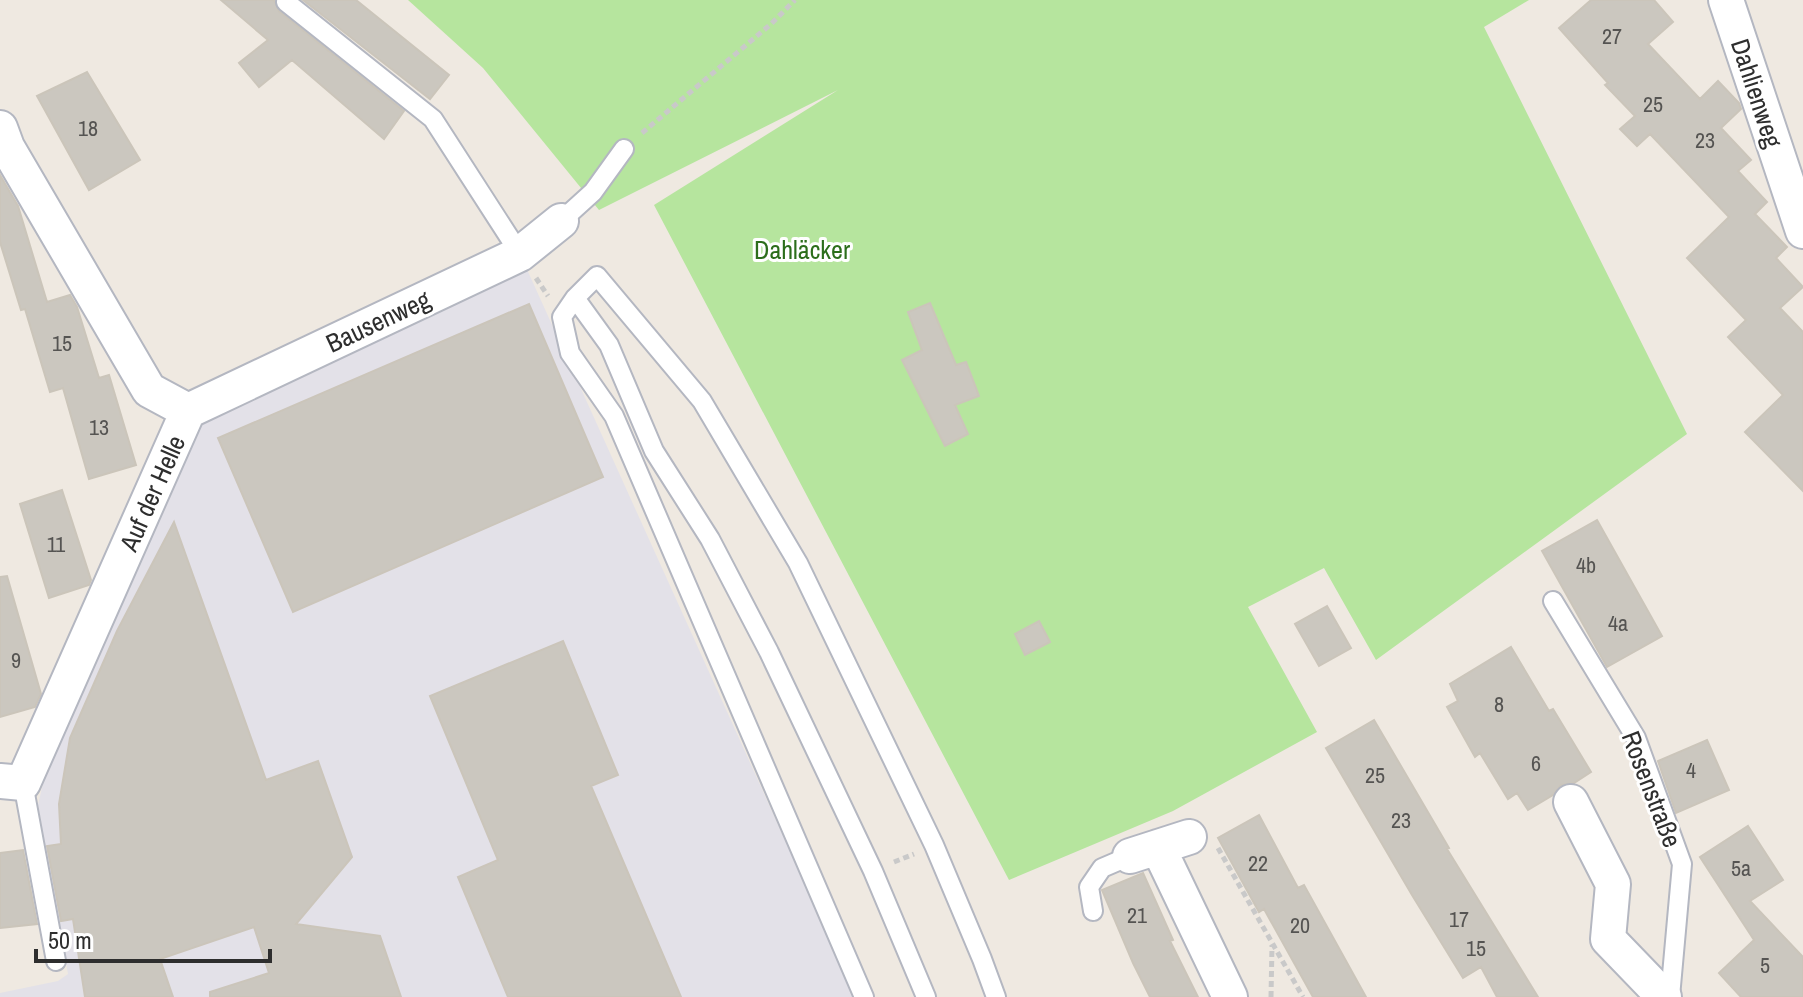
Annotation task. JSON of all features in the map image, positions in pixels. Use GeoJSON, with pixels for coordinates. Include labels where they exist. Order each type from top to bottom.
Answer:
{"type":"FeatureCollection","features":[{"type":"Feature","properties":{"kind":"street","name":"Dahlienweg"},"geometry":{"type":"LineString","coordinates":[[1726,0],[1803,231]]}},
{"type":"Feature","properties":{"kind":"street","name":"Auf der Helle"},"geometry":{"type":"LineString","coordinates":[[2,142],[149,390],[188,411],[11,782]]}},
{"type":"Feature","properties":{"kind":"street","name":"Bausenweg"},"geometry":{"type":"LineString","coordinates":[[188,411],[520,254],[561,221]]}},
{"type":"Feature","properties":{"kind":"street","name":"Rosenstraße"},"geometry":{"type":"LineString","coordinates":[[1571,802],[1613,884],[1608,939],[1667,997]]}},
{"type":"Feature","properties":{"kind":"street"},"geometry":{"type":"LineString","coordinates":[[1173,845],[1230,997]]}},
{"type":"Feature","properties":{"kind":"lane"},"geometry":{"type":"LineString","coordinates":[[286,2],[433,119],[520,254]]}},
{"type":"Feature","properties":{"kind":"lane"},"geometry":{"type":"LineString","coordinates":[[561,221],[593,192],[624,149]]}},
{"type":"Feature","properties":{"kind":"lane"},"geometry":{"type":"LineString","coordinates":[[864,997],[614,416],[570,353],[562,317],[575,298],[597,276],[702,401],[768,508],[798,563],[934,845],[996,997]]}},
{"type":"Feature","properties":{"kind":"lane"},"geometry":{"type":"LineString","coordinates":[[575,298],[609,345],[654,451],[710,539],[769,652],[873,871],[926,997]]}},
{"type":"Feature","properties":{"kind":"lane","name":"Rosenstraße"},"geometry":{"type":"LineString","coordinates":[[1553,601],[1636,738],[1682,864],[1667,997]]}},
{"type":"Feature","properties":{"kind":"lane"},"geometry":{"type":"LineString","coordinates":[[11,782],[56,961]]}},
{"type":"Feature","properties":{"kind":"lane"},"geometry":{"type":"LineString","coordinates":[[1093,911],[1089,887],[1102,868],[1173,845]]}},
{"type":"Feature","properties":{"kind":"path"},"geometry":{"type":"LineString","coordinates":[[624,149],[795,0]]}},
{"type":"Feature","properties":{"kind":"path"},"geometry":{"type":"LineString","coordinates":[[520,254],[562,317]]}},
{"type":"Feature","properties":{"kind":"path"},"geometry":{"type":"LineString","coordinates":[[1173,845],[1272,944],[1303,997]]}},
{"type":"Feature","properties":{"kind":"path"},"geometry":{"type":"LineString","coordinates":[[1271,997],[1272,944]]}},
{"type":"Feature","properties":{"kind":"shaded area"},"geometry":{"type":"Polygon","coordinates":[[[520,254],[856,997],[0,997],[0,993],[58,981],[68,974],[38,805],[46,770],[188,411],[520,254]]]}},
{"type":"Feature","properties":{"kind":"green space","name":"Dahläcker"},"geometry":{"type":"Polygon","coordinates":[[[408,0],[1529,0],[1484,27],[1687,434],[1376,660],[1324,568],[1248,607],[1317,732],[1173,811],[1009,880],[654,205],[838,90],[599,210],[483,68],[408,0]]]}},
{"type":"Feature","properties":{"kind":"building"},"geometry":{"type":"Polygon","coordinates":[[[221,0],[274,0],[279,11],[404,111],[384,139],[292,60],[259,87],[239,63],[268,40],[221,0]]]}},
{"type":"Feature","properties":{"kind":"building"},"geometry":{"type":"Polygon","coordinates":[[[303,0],[356,0],[449,75],[430,99],[303,0]]]}},
{"type":"Feature","properties":{"kind":"building"},"geometry":{"type":"Polygon","coordinates":[[[1591,0],[1654,0],[1673,22],[1648,44],[1700,99],[1718,81],[1739,103],[1741,109],[1721,128],[1751,160],[1738,171],[1767,202],[1755,214],[1787,247],[1776,258],[1803,287],[1780,308],[1803,332],[1803,491],[1745,432],[1783,395],[1728,337],[1746,320],[1687,258],[1729,217],[1650,134],[1637,146],[1620,129],[1635,116],[1605,85],[1608,83],[1559,28],[1591,0]]]}},
{"type":"Feature","properties":{"kind":"building"},"geometry":{"type":"Polygon","coordinates":[[[87,72],[140,160],[89,190],[37,96],[87,72]]]}},
{"type":"Feature","properties":{"kind":"building"},"geometry":{"type":"Polygon","coordinates":[[[0,175],[18,206],[47,302],[70,295],[77,307],[99,378],[109,375],[136,465],[89,479],[63,388],[50,392],[25,309],[21,310],[0,242],[0,175]]]}},
{"type":"Feature","properties":{"kind":"building"},"geometry":{"type":"Polygon","coordinates":[[[930,303],[956,365],[966,362],[979,396],[955,405],[968,434],[945,446],[902,360],[922,350],[908,312],[930,303]]]}},
{"type":"Feature","properties":{"kind":"building"},"geometry":{"type":"Polygon","coordinates":[[[529,304],[603,477],[293,612],[218,438],[529,304]]]}},
{"type":"Feature","properties":{"kind":"building"},"geometry":{"type":"Polygon","coordinates":[[[62,490],[91,580],[89,585],[49,598],[20,504],[62,490]]]}},
{"type":"Feature","properties":{"kind":"building"},"geometry":{"type":"Polygon","coordinates":[[[1597,520],[1662,636],[1607,667],[1542,551],[1597,520]]]}},
{"type":"Feature","properties":{"kind":"building"},"geometry":{"type":"Polygon","coordinates":[[[174,522],[266,780],[318,761],[352,857],[296,924],[380,936],[401,997],[210,997],[210,992],[269,973],[254,927],[160,959],[173,997],[85,997],[73,919],[61,921],[47,846],[61,844],[59,804],[70,738],[117,631],[174,522]]]}},
{"type":"Feature","properties":{"kind":"building"},"geometry":{"type":"Polygon","coordinates":[[[7,576],[41,694],[35,707],[0,717],[0,577],[7,576]]]}},
{"type":"Feature","properties":{"kind":"building"},"geometry":{"type":"Polygon","coordinates":[[[1327,606],[1351,648],[1319,666],[1295,624],[1327,606]]]}},
{"type":"Feature","properties":{"kind":"building"},"geometry":{"type":"Polygon","coordinates":[[[1039,621],[1050,642],[1025,655],[1015,634],[1039,621]]]}},
{"type":"Feature","properties":{"kind":"building"},"geometry":{"type":"Polygon","coordinates":[[[563,641],[618,775],[591,786],[681,997],[508,997],[458,877],[498,860],[430,696],[563,641]]]}},
{"type":"Feature","properties":{"kind":"building"},"geometry":{"type":"Polygon","coordinates":[[[1511,647],[1549,711],[1553,709],[1591,772],[1574,783],[1561,785],[1553,795],[1528,810],[1517,793],[1508,799],[1480,753],[1475,757],[1447,707],[1458,701],[1450,684],[1511,647]]]}},
{"type":"Feature","properties":{"kind":"building"},"geometry":{"type":"Polygon","coordinates":[[[1374,720],[1447,849],[1538,997],[1497,997],[1481,967],[1463,978],[1412,895],[1326,748],[1374,720]]]}},
{"type":"Feature","properties":{"kind":"building"},"geometry":{"type":"Polygon","coordinates":[[[1707,740],[1729,790],[1676,813],[1658,761],[1707,740]]]}},
{"type":"Feature","properties":{"kind":"building"},"geometry":{"type":"Polygon","coordinates":[[[1259,815],[1298,888],[1304,885],[1366,997],[1313,997],[1264,909],[1259,912],[1218,838],[1259,815]]]}},
{"type":"Feature","properties":{"kind":"building"},"geometry":{"type":"Polygon","coordinates":[[[1748,826],[1783,880],[1750,901],[1803,957],[1803,997],[1741,997],[1719,973],[1754,940],[1700,857],[1748,826]]]}},
{"type":"Feature","properties":{"kind":"building"},"geometry":{"type":"Polygon","coordinates":[[[23,850],[37,924],[0,928],[0,853],[23,850]]]}},
{"type":"Feature","properties":{"kind":"building"},"geometry":{"type":"Polygon","coordinates":[[[1143,873],[1173,940],[1170,941],[1198,997],[1150,997],[1133,963],[1102,890],[1143,873]]]}}]}
